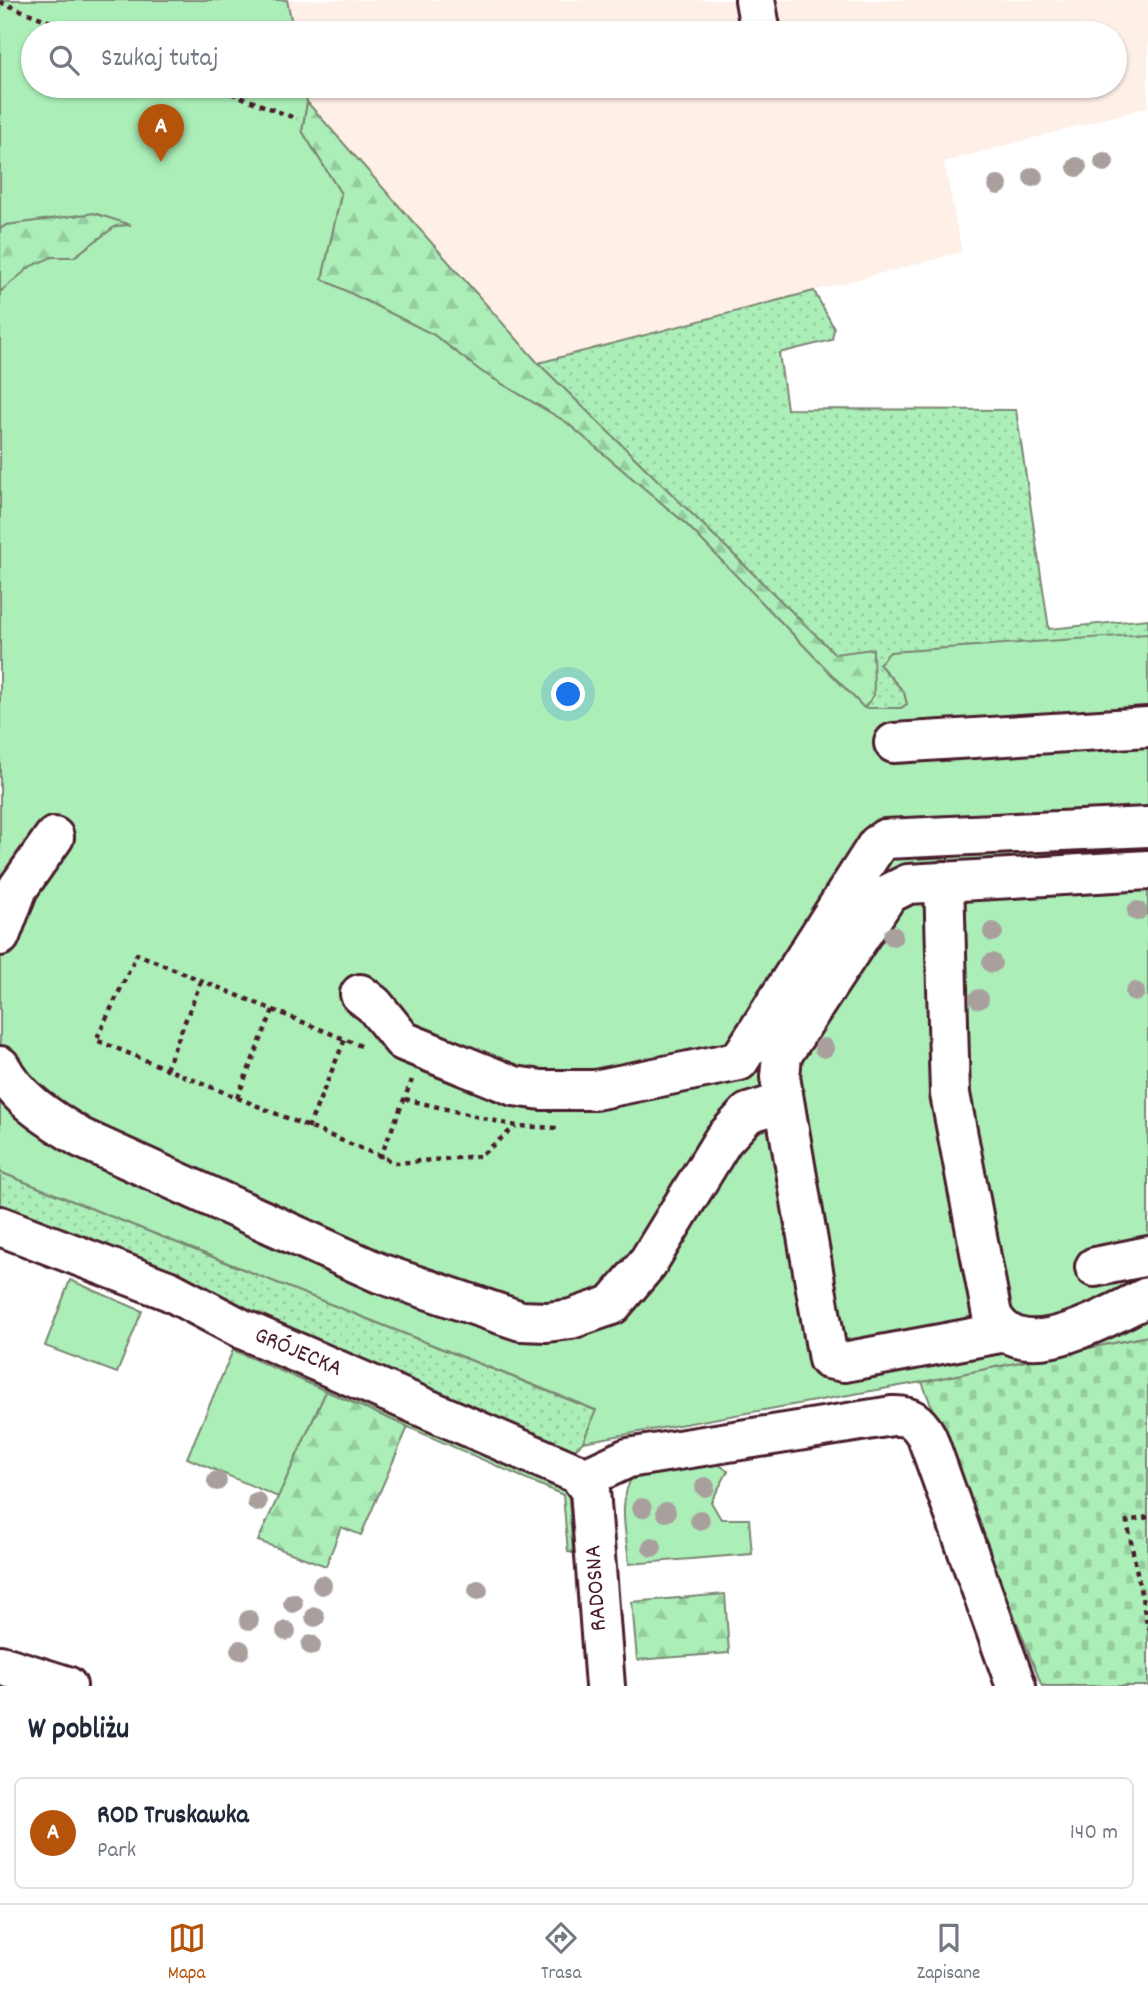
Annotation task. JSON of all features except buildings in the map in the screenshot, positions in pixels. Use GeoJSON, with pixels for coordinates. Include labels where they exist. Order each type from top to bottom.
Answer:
{"type":"FeatureCollection","features":[{"type":"Feature","properties":{"kind":"street"},"geometry":{"type":"LineString","coordinates":[[755,0],[759,21]]}},
{"type":"Feature","properties":{"kind":"street"},"geometry":{"type":"LineString","coordinates":[[894,743],[1148,727]]}},
{"type":"Feature","properties":{"kind":"street"},"geometry":{"type":"LineString","coordinates":[[739,1060],[877,845],[885,839],[1148,827]]}},
{"type":"Feature","properties":{"kind":"street"},"geometry":{"type":"LineString","coordinates":[[0,936],[18,888],[54,837]]}},
{"type":"Feature","properties":{"kind":"street"},"geometry":{"type":"LineString","coordinates":[[1005,1332],[844,1362],[828,1359],[781,1084],[782,1055],[888,894],[908,884],[1148,870]]}},
{"type":"Feature","properties":{"kind":"street"},"geometry":{"type":"LineString","coordinates":[[944,881],[950,1094],[988,1301],[997,1325],[1020,1340],[1054,1338],[1148,1297]]}},
{"type":"Feature","properties":{"kind":"street"},"geometry":{"type":"LineString","coordinates":[[360,994],[374,1005],[403,1041],[486,1077],[542,1090],[595,1090],[739,1060],[781,1084]]}},
{"type":"Feature","properties":{"kind":"street"},"geometry":{"type":"LineString","coordinates":[[0,1066],[18,1092],[38,1111],[81,1138],[379,1273],[521,1321],[571,1319],[612,1305],[648,1264],[723,1140],[781,1084]]}},
{"type":"Feature","properties":{"kind":"street","name":"GRÓJECKA"},"geometry":{"type":"LineString","coordinates":[[0,1226],[170,1292],[242,1329],[565,1466],[586,1484]]}},
{"type":"Feature","properties":{"kind":"street"},"geometry":{"type":"LineString","coordinates":[[1095,1267],[1148,1256]]}},
{"type":"Feature","properties":{"kind":"street"},"geometry":{"type":"LineString","coordinates":[[586,1484],[610,1464],[628,1458],[904,1415],[914,1420],[927,1437],[1016,1686]]}},
{"type":"Feature","properties":{"kind":"street","name":"RADOSNA"},"geometry":{"type":"LineString","coordinates":[[586,1484],[605,1686]]}},
{"type":"Feature","properties":{"kind":"street"},"geometry":{"type":"LineString","coordinates":[[0,1665],[67,1686]]}},
{"type":"Feature","properties":{"kind":"path"},"geometry":{"type":"LineString","coordinates":[[0,2],[48,21]]}},
{"type":"Feature","properties":{"kind":"path"},"geometry":{"type":"LineString","coordinates":[[244,98],[297,118]]}},
{"type":"Feature","properties":{"kind":"path"},"geometry":{"type":"LineString","coordinates":[[369,1049],[137,954],[96,1040],[397,1163],[480,1156],[516,1126]]}},
{"type":"Feature","properties":{"kind":"path"},"geometry":{"type":"LineString","coordinates":[[166,1069],[202,979]]}},
{"type":"Feature","properties":{"kind":"path"},"geometry":{"type":"LineString","coordinates":[[237,1098],[273,1010]]}},
{"type":"Feature","properties":{"kind":"path"},"geometry":{"type":"LineString","coordinates":[[308,1128],[345,1039]]}},
{"type":"Feature","properties":{"kind":"path"},"geometry":{"type":"LineString","coordinates":[[380,1158],[417,1069]]}},
{"type":"Feature","properties":{"kind":"path"},"geometry":{"type":"LineString","coordinates":[[1148,1517],[1127,1521],[1148,1629]]}},
{"type":"Feature","properties":{"kind":"shaded area"},"geometry":{"type":"Polygon","coordinates":[[[287,0],[1148,0],[1148,107],[944,162],[962,252],[538,363],[306,98],[1127,98],[1127,21],[291,21],[287,0]]]}},
{"type":"Feature","properties":{"kind":"green space"},"geometry":{"type":"Polygon","coordinates":[[[0,0],[287,0],[291,21],[21,21],[21,98],[306,98],[302,131],[341,194],[322,279],[434,335],[482,372],[566,422],[686,524],[864,708],[901,708],[907,704],[904,692],[879,664],[890,652],[1148,634],[1148,1336],[922,1382],[583,1442],[596,1410],[0,1172],[0,292],[31,266],[52,257],[74,257],[116,226],[131,225],[94,213],[6,225],[0,229],[0,0]]]}},
{"type":"Feature","properties":{"kind":"green space"},"geometry":{"type":"Polygon","coordinates":[[[307,102],[538,363],[835,654],[873,649],[874,695],[864,708],[686,524],[566,422],[482,372],[434,335],[322,279],[341,194],[302,131],[307,102]]]}},
{"type":"Feature","properties":{"kind":"green space"},"geometry":{"type":"Polygon","coordinates":[[[94,213],[133,225],[116,226],[74,257],[52,257],[0,292],[0,229],[6,225],[94,213]]]}},
{"type":"Feature","properties":{"kind":"green space"},"geometry":{"type":"Polygon","coordinates":[[[814,291],[834,328],[832,340],[779,353],[787,409],[1016,410],[1049,629],[1148,619],[1148,643],[1143,648],[1125,636],[1113,651],[1061,653],[1046,641],[1033,654],[1020,642],[1006,656],[993,644],[979,657],[967,646],[952,658],[940,648],[924,661],[879,664],[904,692],[907,704],[901,708],[864,708],[835,654],[538,363],[814,291]]]}},
{"type":"Feature","properties":{"kind":"green space"},"geometry":{"type":"Polygon","coordinates":[[[0,1172],[597,1411],[583,1442],[574,1450],[547,1448],[0,1216],[0,1172]]]}},
{"type":"Feature","properties":{"kind":"green space"},"geometry":{"type":"Polygon","coordinates":[[[70,1280],[142,1311],[117,1373],[45,1346],[70,1280]]]}},
{"type":"Feature","properties":{"kind":"green space"},"geometry":{"type":"Polygon","coordinates":[[[1148,1336],[1148,1686],[1042,1686],[922,1382],[1148,1336]]]}},
{"type":"Feature","properties":{"kind":"green space"},"geometry":{"type":"Polygon","coordinates":[[[233,1350],[326,1391],[278,1497],[187,1458],[233,1350]]]}},
{"type":"Feature","properties":{"kind":"green space"},"geometry":{"type":"Polygon","coordinates":[[[281,1361],[568,1486],[573,1553],[568,1552],[563,1495],[278,1370],[281,1361]]]}},
{"type":"Feature","properties":{"kind":"green space"},"geometry":{"type":"Polygon","coordinates":[[[326,1391],[408,1427],[361,1535],[341,1527],[326,1566],[258,1541],[326,1391]]]}},
{"type":"Feature","properties":{"kind":"green space"},"geometry":{"type":"Polygon","coordinates":[[[708,1457],[728,1471],[711,1502],[721,1519],[749,1519],[752,1554],[629,1564],[624,1506],[625,1495],[634,1475],[708,1457]]]}},
{"type":"Feature","properties":{"kind":"green space"},"geometry":{"type":"Polygon","coordinates":[[[725,1594],[729,1653],[637,1660],[632,1602],[725,1594]]]}},
{"type":"Feature","properties":{"kind":"place","name":"ROD Truskawka"},"geometry":{"type":"Point","coordinates":[161,162]}}]}
